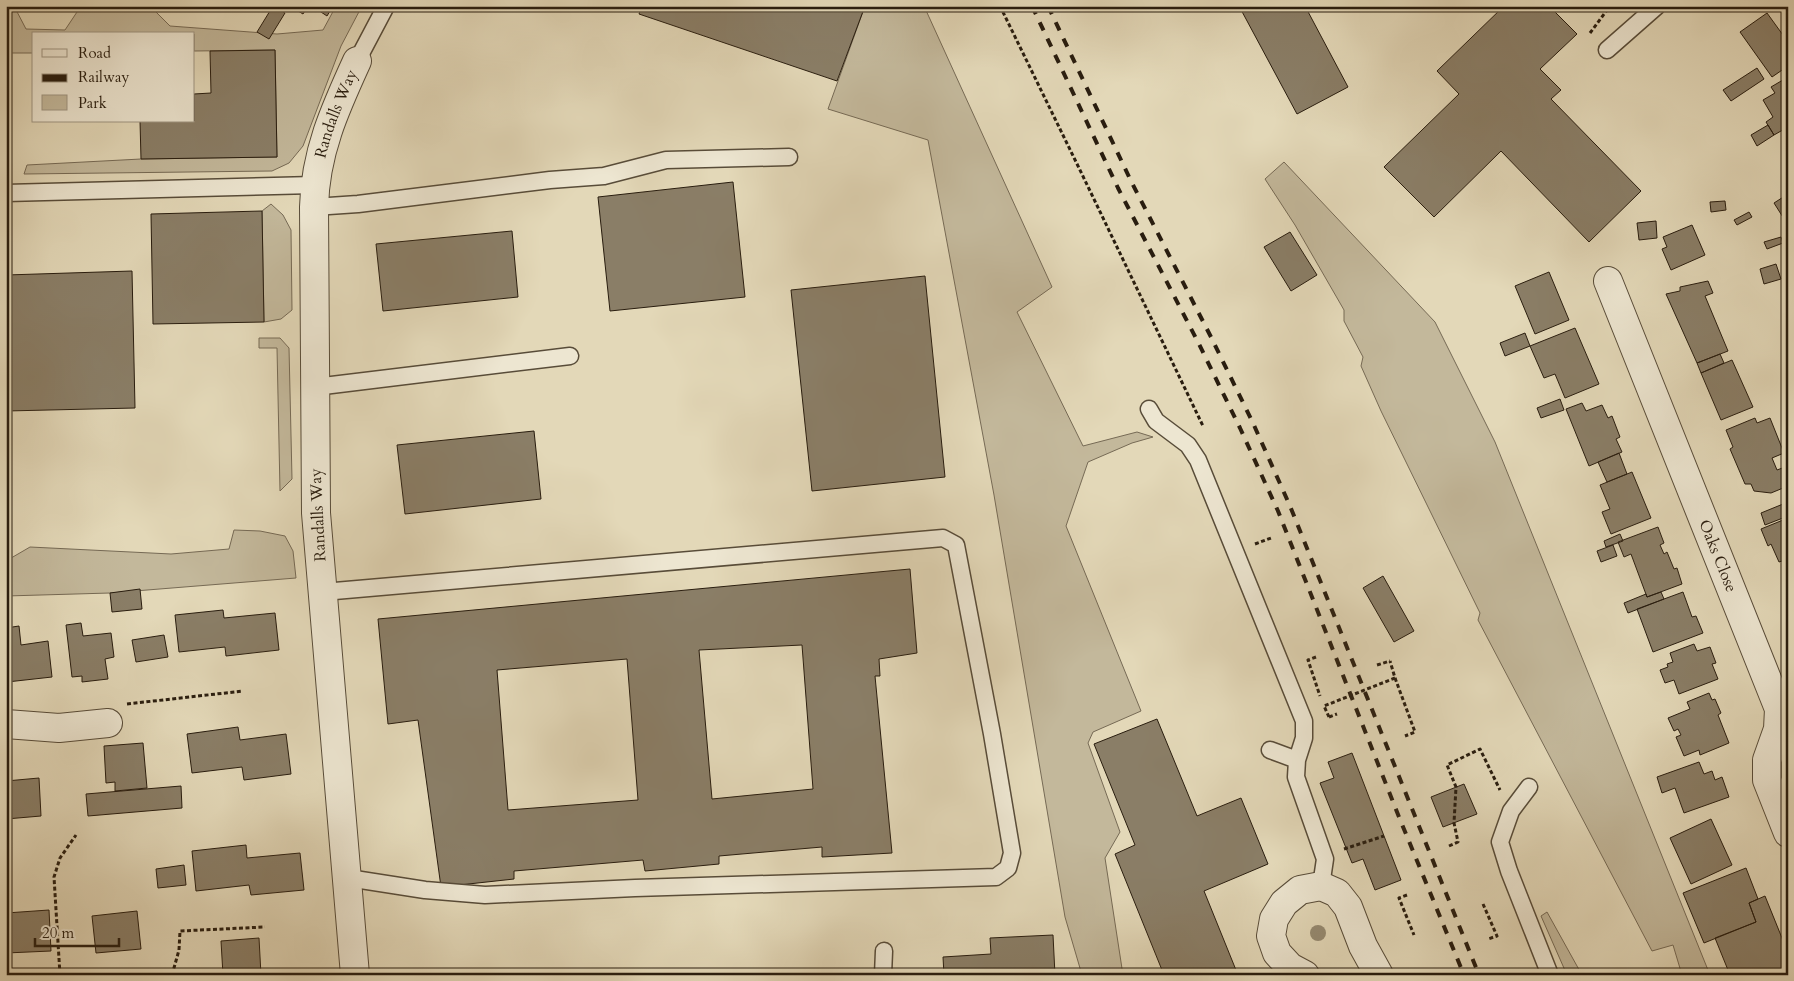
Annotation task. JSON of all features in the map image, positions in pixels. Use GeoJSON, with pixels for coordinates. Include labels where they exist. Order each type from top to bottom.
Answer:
{"type":"FeatureCollection","features":[{"type":"Feature","properties":{"kind":"street","name":"Randalls Way"},"geometry":{"type":"LineString","coordinates":[[355,975],[316,513],[314,196],[322,147],[357,61]]}},
{"type":"Feature","properties":{"kind":"street","name":"Oaks Close"},"geometry":{"type":"LineString","coordinates":[[1608,281],[1780,709],[1778,729],[1767,760],[1766,780],[1788,833]]}},
{"type":"Feature","properties":{"kind":"street"},"geometry":{"type":"LineString","coordinates":[[6,724],[60,728],[116,714]]}},
{"type":"Feature","properties":{"kind":"street"},"geometry":{"type":"LineString","coordinates":[[1305,975],[1290,967],[1277,953],[1271,936],[1274,919],[1284,903],[1300,890],[1321,886],[1336,892],[1348,907],[1362,946],[1379,975]]}},
{"type":"Feature","properties":{"kind":"lane"},"geometry":{"type":"LineString","coordinates":[[357,61],[386,6]]}},
{"type":"Feature","properties":{"kind":"lane"},"geometry":{"type":"LineString","coordinates":[[1607,50],[1656,6]]}},
{"type":"Feature","properties":{"kind":"lane"},"geometry":{"type":"LineString","coordinates":[[6,193],[314,196],[358,204],[550,180],[604,176],[666,160],[789,158]]}},
{"type":"Feature","properties":{"kind":"lane"},"geometry":{"type":"LineString","coordinates":[[315,387],[570,356]]}},
{"type":"Feature","properties":{"kind":"lane"},"geometry":{"type":"LineString","coordinates":[[1149,409],[1156,421],[1188,445],[1198,460],[1304,721],[1304,738],[1297,760],[1296,777],[1325,859],[1321,886]]}},
{"type":"Feature","properties":{"kind":"lane"},"geometry":{"type":"LineString","coordinates":[[323,592],[943,538],[956,545],[992,734],[1012,853],[1008,868],[996,877],[485,895],[425,890],[348,878]]}},
{"type":"Feature","properties":{"kind":"lane"},"geometry":{"type":"LineString","coordinates":[[1270,750],[1297,760]]}},
{"type":"Feature","properties":{"kind":"lane"},"geometry":{"type":"LineString","coordinates":[[1529,787],[1511,812],[1500,842],[1509,871],[1550,975]]}},
{"type":"Feature","properties":{"kind":"lane"},"geometry":{"type":"LineString","coordinates":[[883,975],[884,951]]}},
{"type":"Feature","properties":{"kind":"path"},"geometry":{"type":"LineString","coordinates":[[1000,6],[1206,433],[1198,460]]}},
{"type":"Feature","properties":{"kind":"path"},"geometry":{"type":"LineString","coordinates":[[1590,33],[1610,6]]}},
{"type":"Feature","properties":{"kind":"path"},"geometry":{"type":"LineString","coordinates":[[1316,657],[1308,660],[1321,696]]}},
{"type":"Feature","properties":{"kind":"path"},"geometry":{"type":"LineString","coordinates":[[1377,665],[1390,661],[1415,732],[1405,736]]}},
{"type":"Feature","properties":{"kind":"path"},"geometry":{"type":"LineString","coordinates":[[1337,714],[1329,717],[1324,706],[1396,678]]}},
{"type":"Feature","properties":{"kind":"path"},"geometry":{"type":"LineString","coordinates":[[116,714],[243,692]]}},
{"type":"Feature","properties":{"kind":"path"},"geometry":{"type":"LineString","coordinates":[[1449,846],[1458,842],[1454,823],[1456,787],[1447,765],[1480,749],[1511,812]]}},
{"type":"Feature","properties":{"kind":"path"},"geometry":{"type":"LineString","coordinates":[[60,975],[54,877],[60,858],[76,835]]}},
{"type":"Feature","properties":{"kind":"path"},"geometry":{"type":"LineString","coordinates":[[1407,895],[1399,898],[1414,935]]}},
{"type":"Feature","properties":{"kind":"path"},"geometry":{"type":"LineString","coordinates":[[1483,904],[1497,936],[1488,939]]}},
{"type":"Feature","properties":{"kind":"path"},"geometry":{"type":"LineString","coordinates":[[172,975],[179,950],[180,932],[266,927]]}},
{"type":"Feature","properties":{"kind":"green space"},"geometry":{"type":"Polygon","coordinates":[[[6,6],[14,6],[26,29],[65,30],[81,6],[150,6],[170,26],[277,34],[323,30],[336,6],[362,6],[341,46],[303,146],[289,163],[272,171],[24,174],[27,165],[141,159],[277,157],[275,50],[195,51],[195,32],[32,32],[32,53],[6,53],[6,6]]]}},
{"type":"Feature","properties":{"kind":"green space"},"geometry":{"type":"Polygon","coordinates":[[[865,6],[924,6],[1052,287],[1017,312],[1083,446],[1137,432],[1153,437],[1132,443],[1088,462],[1066,526],[1141,711],[1093,732],[1088,743],[1120,832],[1105,858],[1123,975],[1082,975],[1065,917],[994,495],[928,140],[828,109],[865,6]]]}},
{"type":"Feature","properties":{"kind":"green space"},"geometry":{"type":"Polygon","coordinates":[[[1284,162],[1435,322],[1495,442],[1710,975],[1682,975],[1673,945],[1652,951],[1478,620],[1480,613],[1381,411],[1361,366],[1363,357],[1344,321],[1344,310],[1295,225],[1265,179],[1284,162]]]}},
{"type":"Feature","properties":{"kind":"green space"},"geometry":{"type":"Polygon","coordinates":[[[271,204],[283,215],[291,230],[292,310],[281,319],[264,322],[262,211],[271,204]]]}},
{"type":"Feature","properties":{"kind":"green space"},"geometry":{"type":"Polygon","coordinates":[[[259,338],[280,338],[289,348],[292,479],[280,491],[277,348],[259,348],[259,338]]]}},
{"type":"Feature","properties":{"kind":"green space"},"geometry":{"type":"Polygon","coordinates":[[[234,530],[260,531],[285,536],[293,551],[296,578],[110,593],[6,596],[6,561],[30,547],[171,554],[229,549],[234,530]]]}},
{"type":"Feature","properties":{"kind":"green space"},"geometry":{"type":"Polygon","coordinates":[[[1547,912],[1582,975],[1567,975],[1541,916],[1547,912]]]}},
{"type":"Feature","properties":{"kind":"building"},"geometry":{"type":"Polygon","coordinates":[[[273,6],[285,13],[269,39],[257,32],[273,6]]]}},
{"type":"Feature","properties":{"kind":"building"},"geometry":{"type":"Polygon","coordinates":[[[290,6],[308,6],[303,14],[290,6]]]}},
{"type":"Feature","properties":{"kind":"building"},"geometry":{"type":"Polygon","coordinates":[[[312,6],[333,6],[327,16],[312,6]]]}},
{"type":"Feature","properties":{"kind":"building"},"geometry":{"type":"Polygon","coordinates":[[[642,6],[865,6],[837,81],[639,14],[642,6]]]}},
{"type":"Feature","properties":{"kind":"building"},"geometry":{"type":"Polygon","coordinates":[[[1239,6],[1305,6],[1348,87],[1297,114],[1239,6]]]}},
{"type":"Feature","properties":{"kind":"building"},"geometry":{"type":"Polygon","coordinates":[[[1504,6],[1549,6],[1577,34],[1540,69],[1561,90],[1551,99],[1641,191],[1589,242],[1501,151],[1434,217],[1384,167],[1459,94],[1437,71],[1504,6]]]}},
{"type":"Feature","properties":{"kind":"building"},"geometry":{"type":"Polygon","coordinates":[[[1767,13],[1788,42],[1788,66],[1772,77],[1740,32],[1767,13]]]}},
{"type":"Feature","properties":{"kind":"building"},"geometry":{"type":"Polygon","coordinates":[[[275,50],[277,157],[141,159],[140,122],[195,122],[195,94],[211,93],[210,51],[275,50]]]}},
{"type":"Feature","properties":{"kind":"building"},"geometry":{"type":"Polygon","coordinates":[[[1757,68],[1764,79],[1731,101],[1723,90],[1757,68]]]}},
{"type":"Feature","properties":{"kind":"building"},"geometry":{"type":"Polygon","coordinates":[[[1788,77],[1788,127],[1774,135],[1766,122],[1773,117],[1763,100],[1775,93],[1771,87],[1788,77]]]}},
{"type":"Feature","properties":{"kind":"building"},"geometry":{"type":"Polygon","coordinates":[[[1768,125],[1774,135],[1757,146],[1751,135],[1768,125]]]}},
{"type":"Feature","properties":{"kind":"building"},"geometry":{"type":"Polygon","coordinates":[[[733,182],[745,297],[610,311],[598,197],[733,182]]]}},
{"type":"Feature","properties":{"kind":"building"},"geometry":{"type":"Polygon","coordinates":[[[1788,194],[1788,221],[1786,222],[1774,203],[1788,194]]]}},
{"type":"Feature","properties":{"kind":"building"},"geometry":{"type":"Polygon","coordinates":[[[1725,201],[1726,210],[1711,212],[1710,202],[1725,201]]]}},
{"type":"Feature","properties":{"kind":"building"},"geometry":{"type":"Polygon","coordinates":[[[262,211],[264,322],[153,324],[151,214],[262,211]]]}},
{"type":"Feature","properties":{"kind":"building"},"geometry":{"type":"Polygon","coordinates":[[[1749,212],[1752,217],[1737,225],[1734,220],[1749,212]]]}},
{"type":"Feature","properties":{"kind":"building"},"geometry":{"type":"Polygon","coordinates":[[[1656,221],[1657,238],[1639,240],[1637,223],[1656,221]]]}},
{"type":"Feature","properties":{"kind":"building"},"geometry":{"type":"Polygon","coordinates":[[[1692,225],[1705,255],[1671,270],[1662,249],[1667,247],[1663,237],[1692,225]]]}},
{"type":"Feature","properties":{"kind":"building"},"geometry":{"type":"Polygon","coordinates":[[[512,231],[518,297],[383,311],[376,244],[512,231]]]}},
{"type":"Feature","properties":{"kind":"building"},"geometry":{"type":"Polygon","coordinates":[[[1290,232],[1317,275],[1291,291],[1264,247],[1290,232]]]}},
{"type":"Feature","properties":{"kind":"building"},"geometry":{"type":"Polygon","coordinates":[[[1781,237],[1783,243],[1767,249],[1764,242],[1781,237]]]}},
{"type":"Feature","properties":{"kind":"building"},"geometry":{"type":"Polygon","coordinates":[[[1776,264],[1781,279],[1764,284],[1760,269],[1776,264]]]}},
{"type":"Feature","properties":{"kind":"building"},"geometry":{"type":"Polygon","coordinates":[[[132,271],[135,408],[6,411],[6,275],[132,271]]]}},
{"type":"Feature","properties":{"kind":"building"},"geometry":{"type":"Polygon","coordinates":[[[1549,272],[1569,320],[1535,334],[1515,286],[1549,272]]]}},
{"type":"Feature","properties":{"kind":"building"},"geometry":{"type":"Polygon","coordinates":[[[925,276],[945,477],[812,491],[791,290],[925,276]]]}},
{"type":"Feature","properties":{"kind":"building"},"geometry":{"type":"Polygon","coordinates":[[[1708,281],[1713,293],[1705,296],[1728,351],[1697,363],[1666,294],[1680,291],[1680,287],[1708,281]]]}},
{"type":"Feature","properties":{"kind":"building"},"geometry":{"type":"Polygon","coordinates":[[[1575,328],[1599,384],[1565,398],[1555,374],[1544,378],[1530,346],[1575,328]]]}},
{"type":"Feature","properties":{"kind":"building"},"geometry":{"type":"Polygon","coordinates":[[[1525,333],[1530,346],[1505,356],[1500,343],[1525,333]]]}},
{"type":"Feature","properties":{"kind":"building"},"geometry":{"type":"Polygon","coordinates":[[[1720,354],[1724,363],[1701,373],[1697,363],[1720,354]]]}},
{"type":"Feature","properties":{"kind":"building"},"geometry":{"type":"Polygon","coordinates":[[[1732,360],[1753,407],[1721,420],[1701,373],[1732,360]]]}},
{"type":"Feature","properties":{"kind":"building"},"geometry":{"type":"Polygon","coordinates":[[[1560,399],[1564,410],[1541,418],[1537,408],[1560,399]]]}},
{"type":"Feature","properties":{"kind":"building"},"geometry":{"type":"Polygon","coordinates":[[[1582,403],[1586,411],[1602,405],[1608,418],[1612,416],[1620,437],[1616,439],[1622,452],[1589,466],[1566,409],[1582,403]]]}},
{"type":"Feature","properties":{"kind":"building"},"geometry":{"type":"Polygon","coordinates":[[[1755,418],[1757,423],[1770,418],[1784,453],[1772,458],[1777,470],[1785,467],[1788,472],[1788,486],[1771,493],[1754,491],[1751,484],[1745,484],[1730,449],[1733,447],[1726,430],[1755,418]]]}},
{"type":"Feature","properties":{"kind":"building"},"geometry":{"type":"Polygon","coordinates":[[[534,431],[541,499],[405,514],[397,445],[534,431]]]}},
{"type":"Feature","properties":{"kind":"building"},"geometry":{"type":"Polygon","coordinates":[[[1619,453],[1627,474],[1607,482],[1598,462],[1619,453]]]}},
{"type":"Feature","properties":{"kind":"building"},"geometry":{"type":"Polygon","coordinates":[[[1632,472],[1651,518],[1611,534],[1602,512],[1610,509],[1600,485],[1632,472]]]}},
{"type":"Feature","properties":{"kind":"building"},"geometry":{"type":"Polygon","coordinates":[[[1788,502],[1788,516],[1765,525],[1761,513],[1788,502]]]}},
{"type":"Feature","properties":{"kind":"building"},"geometry":{"type":"Polygon","coordinates":[[[1788,518],[1788,559],[1779,562],[1771,544],[1768,546],[1761,529],[1788,518]]]}},
{"type":"Feature","properties":{"kind":"building"},"geometry":{"type":"Polygon","coordinates":[[[1658,527],[1664,543],[1660,545],[1664,554],[1667,552],[1674,569],[1677,568],[1682,584],[1647,597],[1631,554],[1624,557],[1618,542],[1658,527]]]}},
{"type":"Feature","properties":{"kind":"building"},"geometry":{"type":"Polygon","coordinates":[[[1620,534],[1623,541],[1606,547],[1604,541],[1620,534]]]}},
{"type":"Feature","properties":{"kind":"building"},"geometry":{"type":"Polygon","coordinates":[[[1613,545],[1617,556],[1601,562],[1597,551],[1613,545]]]}},
{"type":"Feature","properties":{"kind":"building"},"geometry":{"type":"Polygon","coordinates":[[[910,569],[917,653],[879,659],[880,676],[875,676],[892,853],[822,857],[822,847],[719,856],[719,864],[645,871],[643,860],[514,871],[514,879],[441,887],[418,720],[388,724],[378,619],[910,569]],[[802,645],[699,650],[712,799],[813,789],[802,645]],[[627,659],[497,670],[508,810],[638,800],[627,659]]]}},
{"type":"Feature","properties":{"kind":"building"},"geometry":{"type":"Polygon","coordinates":[[[1383,576],[1414,631],[1394,642],[1363,588],[1383,576]]]}},
{"type":"Feature","properties":{"kind":"building"},"geometry":{"type":"Polygon","coordinates":[[[140,589],[142,609],[112,612],[110,593],[140,589]]]}},
{"type":"Feature","properties":{"kind":"building"},"geometry":{"type":"Polygon","coordinates":[[[1661,592],[1664,599],[1628,613],[1624,603],[1646,594],[1647,597],[1661,592]]]}},
{"type":"Feature","properties":{"kind":"building"},"geometry":{"type":"Polygon","coordinates":[[[1683,592],[1692,617],[1696,616],[1703,633],[1653,652],[1637,609],[1683,592]]]}},
{"type":"Feature","properties":{"kind":"building"},"geometry":{"type":"Polygon","coordinates":[[[223,610],[224,618],[275,613],[279,650],[226,656],[225,647],[179,652],[175,615],[223,610]]]}},
{"type":"Feature","properties":{"kind":"building"},"geometry":{"type":"Polygon","coordinates":[[[81,623],[83,636],[111,633],[114,657],[105,659],[108,679],[82,682],[82,676],[72,677],[66,625],[81,623]]]}},
{"type":"Feature","properties":{"kind":"building"},"geometry":{"type":"Polygon","coordinates":[[[19,626],[21,645],[48,641],[52,677],[7,682],[6,628],[19,626]]]}},
{"type":"Feature","properties":{"kind":"building"},"geometry":{"type":"Polygon","coordinates":[[[164,635],[168,657],[136,662],[132,640],[164,635]]]}},
{"type":"Feature","properties":{"kind":"building"},"geometry":{"type":"Polygon","coordinates":[[[1694,644],[1697,651],[1710,647],[1716,663],[1712,664],[1718,679],[1679,694],[1674,680],[1665,683],[1660,670],[1668,667],[1667,664],[1673,662],[1670,653],[1694,644]]]}},
{"type":"Feature","properties":{"kind":"building"},"geometry":{"type":"Polygon","coordinates":[[[1709,693],[1712,700],[1715,699],[1721,713],[1718,715],[1729,743],[1700,755],[1699,750],[1684,756],[1676,737],[1681,735],[1678,729],[1674,731],[1668,718],[1690,709],[1687,702],[1709,693]]]}},
{"type":"Feature","properties":{"kind":"building"},"geometry":{"type":"Polygon","coordinates":[[[1157,719],[1197,816],[1241,798],[1268,864],[1204,891],[1238,975],[1164,975],[1115,854],[1135,845],[1094,744],[1157,719]]]}},
{"type":"Feature","properties":{"kind":"building"},"geometry":{"type":"Polygon","coordinates":[[[238,727],[240,740],[286,734],[291,774],[244,780],[242,767],[192,773],[187,734],[238,727]]]}},
{"type":"Feature","properties":{"kind":"building"},"geometry":{"type":"Polygon","coordinates":[[[143,743],[147,788],[115,791],[115,782],[106,783],[104,746],[143,743]]]}},
{"type":"Feature","properties":{"kind":"building"},"geometry":{"type":"Polygon","coordinates":[[[1352,753],[1401,880],[1375,890],[1363,859],[1352,863],[1320,783],[1334,778],[1328,762],[1352,753]]]}},
{"type":"Feature","properties":{"kind":"building"},"geometry":{"type":"Polygon","coordinates":[[[1699,762],[1704,774],[1712,771],[1715,780],[1722,777],[1729,797],[1684,813],[1675,788],[1662,793],[1657,777],[1699,762]]]}},
{"type":"Feature","properties":{"kind":"building"},"geometry":{"type":"Polygon","coordinates":[[[39,778],[41,816],[6,819],[6,781],[39,778]]]}},
{"type":"Feature","properties":{"kind":"building"},"geometry":{"type":"Polygon","coordinates":[[[1464,784],[1477,814],[1443,827],[1431,797],[1464,784]]]}},
{"type":"Feature","properties":{"kind":"building"},"geometry":{"type":"Polygon","coordinates":[[[181,786],[182,808],[88,816],[86,794],[181,786]]]}},
{"type":"Feature","properties":{"kind":"building"},"geometry":{"type":"Polygon","coordinates":[[[1711,819],[1732,865],[1691,884],[1670,838],[1711,819]]]}},
{"type":"Feature","properties":{"kind":"building"},"geometry":{"type":"Polygon","coordinates":[[[246,845],[247,858],[300,853],[304,890],[251,895],[249,885],[196,891],[192,851],[246,845]]]}},
{"type":"Feature","properties":{"kind":"building"},"geometry":{"type":"Polygon","coordinates":[[[184,865],[186,885],[158,888],[156,869],[184,865]]]}},
{"type":"Feature","properties":{"kind":"building"},"geometry":{"type":"Polygon","coordinates":[[[1746,868],[1758,899],[1749,903],[1756,922],[1704,943],[1683,893],[1746,868]]]}},
{"type":"Feature","properties":{"kind":"building"},"geometry":{"type":"Polygon","coordinates":[[[1765,896],[1784,943],[1788,941],[1788,975],[1730,975],[1715,938],[1756,922],[1749,903],[1765,896]]]}},
{"type":"Feature","properties":{"kind":"building"},"geometry":{"type":"Polygon","coordinates":[[[49,910],[51,951],[6,953],[6,913],[49,910]]]}},
{"type":"Feature","properties":{"kind":"building"},"geometry":{"type":"Polygon","coordinates":[[[137,911],[141,949],[96,953],[92,916],[137,911]]]}},
{"type":"Feature","properties":{"kind":"building"},"geometry":{"type":"Polygon","coordinates":[[[1053,935],[1055,975],[944,975],[943,957],[991,954],[990,938],[1053,935]]]}},
{"type":"Feature","properties":{"kind":"building"},"geometry":{"type":"Polygon","coordinates":[[[259,938],[261,975],[223,975],[221,941],[259,938]]]}},
{"type":"Feature","properties":{"kind":"railway"},"geometry":{"type":"LineString","coordinates":[[1032,6],[1118,188],[1199,344],[1278,511],[1399,817],[1464,975]]}},
{"type":"Feature","properties":{"kind":"railway"},"geometry":{"type":"LineString","coordinates":[[1048,6],[1131,181],[1253,423],[1290,506],[1479,975]]}}]}
